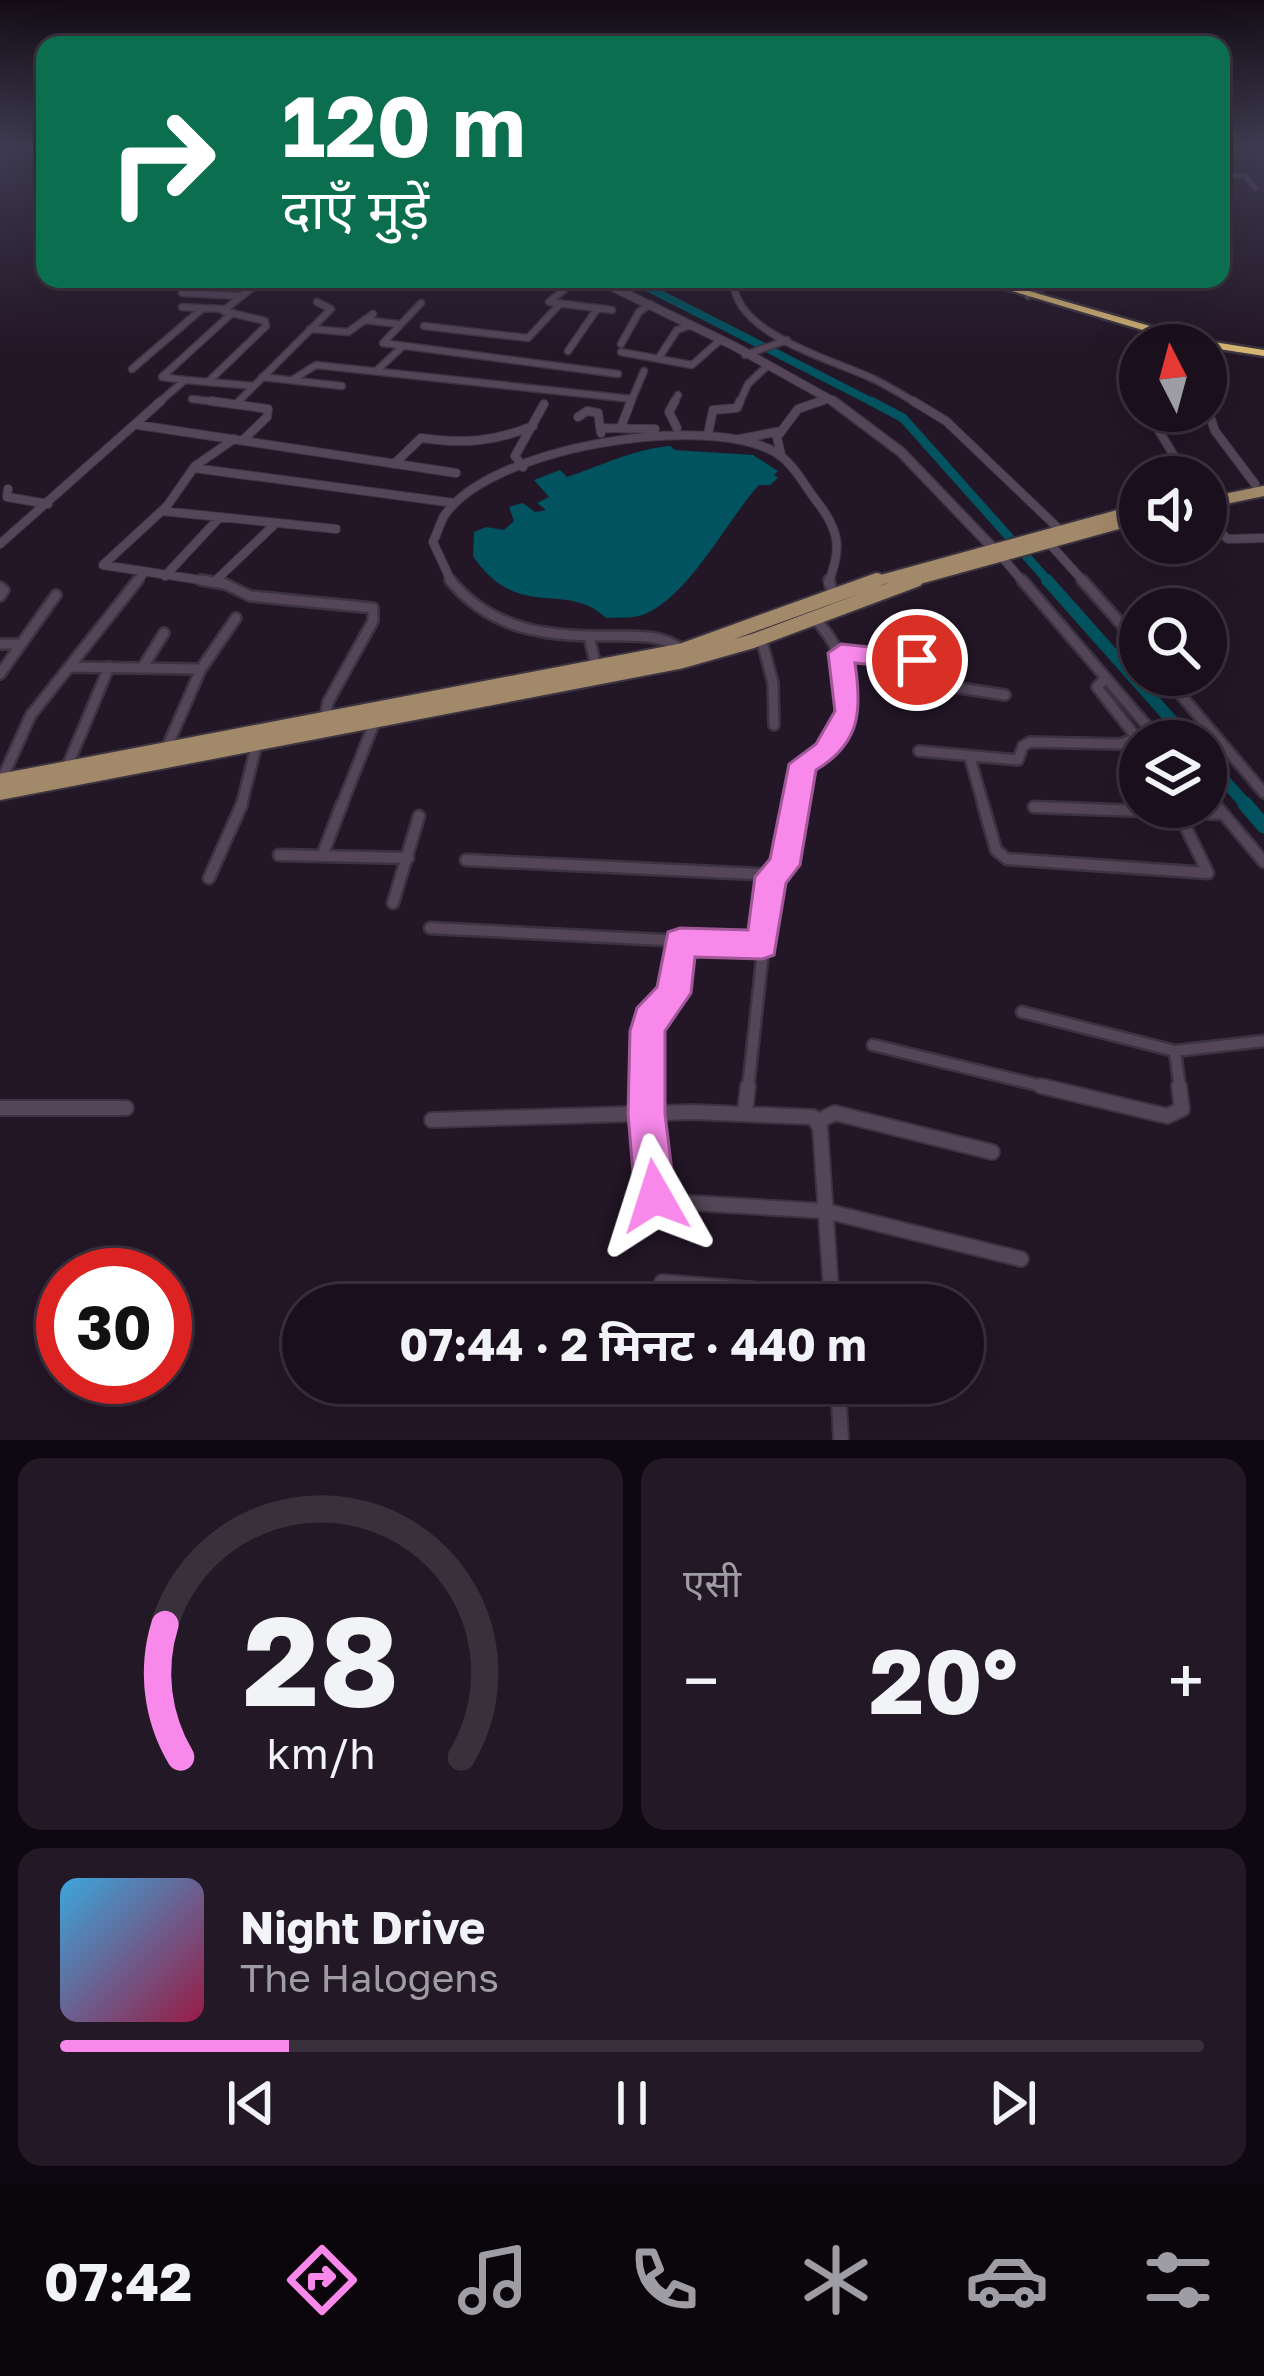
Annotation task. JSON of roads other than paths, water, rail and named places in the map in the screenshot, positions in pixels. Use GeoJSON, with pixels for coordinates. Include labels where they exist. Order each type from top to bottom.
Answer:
{"type":"FeatureCollection","features":[{"type":"Feature","properties":{"kind":"highway"},"geometry":{"type":"LineString","coordinates":[[1004,288],[1131,324]]}},
{"type":"Feature","properties":{"kind":"highway"},"geometry":{"type":"LineString","coordinates":[[1227,346],[1263,355]]}},
{"type":"Feature","properties":{"kind":"highway"},"geometry":{"type":"LineString","coordinates":[[1227,349],[1263,355]]}},
{"type":"Feature","properties":{"kind":"main road"},"geometry":{"type":"LineString","coordinates":[[1227,495],[1261,486]]}},
{"type":"Feature","properties":{"kind":"main road"},"geometry":{"type":"LineString","coordinates":[[1044,540],[1059,529],[1119,514]]}},
{"type":"Feature","properties":{"kind":"main road"},"geometry":{"type":"LineString","coordinates":[[3,785],[257,743],[683,650],[917,566],[1119,523]]}},
{"type":"Feature","properties":{"kind":"main road"},"geometry":{"type":"LineString","coordinates":[[592,671],[719,652],[1002,550]]}},
{"type":"Feature","properties":{"kind":"main road"},"geometry":{"type":"LineString","coordinates":[[3,785],[167,747],[325,718],[379,715]]}},
{"type":"Feature","properties":{"kind":"street"},"geometry":{"type":"LineString","coordinates":[[162,376],[251,288]]}},
{"type":"Feature","properties":{"kind":"street"},"geometry":{"type":"LineString","coordinates":[[566,288],[550,301],[612,310]]}},
{"type":"Feature","properties":{"kind":"street"},"geometry":{"type":"LineString","coordinates":[[615,288],[747,354],[883,437],[1002,550],[1142,720]]}},
{"type":"Feature","properties":{"kind":"street"},"geometry":{"type":"LineString","coordinates":[[733,288],[744,314],[784,341],[873,378],[946,421],[1059,529]]}},
{"type":"Feature","properties":{"kind":"street"},"geometry":{"type":"LineString","coordinates":[[1028,296],[1042,289]]}},
{"type":"Feature","properties":{"kind":"street"},"geometry":{"type":"LineString","coordinates":[[182,292],[241,296]]}},
{"type":"Feature","properties":{"kind":"street"},"geometry":{"type":"LineString","coordinates":[[236,404],[331,307],[317,302]]}},
{"type":"Feature","properties":{"kind":"street"},"geometry":{"type":"LineString","coordinates":[[421,303],[382,341],[619,374]]}},
{"type":"Feature","properties":{"kind":"street"},"geometry":{"type":"LineString","coordinates":[[650,304],[639,312],[621,348],[695,365],[719,341]]}},
{"type":"Feature","properties":{"kind":"street"},"geometry":{"type":"LineString","coordinates":[[424,326],[528,338],[560,305]]}},
{"type":"Feature","properties":{"kind":"street"},"geometry":{"type":"LineString","coordinates":[[182,307],[267,323],[208,382]]}},
{"type":"Feature","properties":{"kind":"street"},"geometry":{"type":"LineString","coordinates":[[132,368],[203,308]]}},
{"type":"Feature","properties":{"kind":"street"},"geometry":{"type":"LineString","coordinates":[[568,351],[597,309]]}},
{"type":"Feature","properties":{"kind":"street"},"geometry":{"type":"LineString","coordinates":[[310,328],[348,332],[373,314]]}},
{"type":"Feature","properties":{"kind":"street"},"geometry":{"type":"LineString","coordinates":[[364,320],[398,324]]}},
{"type":"Feature","properties":{"kind":"street"},"geometry":{"type":"LineString","coordinates":[[658,359],[677,330],[691,326]]}},
{"type":"Feature","properties":{"kind":"street"},"geometry":{"type":"LineString","coordinates":[[747,354],[784,341]]}},
{"type":"Feature","properties":{"kind":"street"},"geometry":{"type":"LineString","coordinates":[[376,371],[401,346]]}},
{"type":"Feature","properties":{"kind":"street"},"geometry":{"type":"LineString","coordinates":[[292,380],[311,365],[632,399]]}},
{"type":"Feature","properties":{"kind":"street"},"geometry":{"type":"LineString","coordinates":[[543,388],[560,366]]}},
{"type":"Feature","properties":{"kind":"street"},"geometry":{"type":"LineString","coordinates":[[708,432],[713,410],[738,406],[748,384],[766,367]]}},
{"type":"Feature","properties":{"kind":"street"},"geometry":{"type":"LineString","coordinates":[[621,428],[644,371]]}},
{"type":"Feature","properties":{"kind":"street"},"geometry":{"type":"LineString","coordinates":[[146,375],[254,386]]}},
{"type":"Feature","properties":{"kind":"street"},"geometry":{"type":"LineString","coordinates":[[262,377],[343,386]]}},
{"type":"Feature","properties":{"kind":"street"},"geometry":{"type":"LineString","coordinates":[[0,544],[185,380]]}},
{"type":"Feature","properties":{"kind":"street"},"geometry":{"type":"LineString","coordinates":[[677,428],[669,412],[678,395]]}},
{"type":"Feature","properties":{"kind":"street"},"geometry":{"type":"LineString","coordinates":[[192,399],[268,409],[266,417],[239,439],[194,468],[162,511],[103,565],[237,587],[250,596],[373,608],[373,621],[328,702],[325,718]]}},
{"type":"Feature","properties":{"kind":"street"},"geometry":{"type":"LineString","coordinates":[[826,400],[801,407],[776,442],[781,455],[836,524],[842,554],[828,583],[833,596]]}},
{"type":"Feature","properties":{"kind":"street"},"geometry":{"type":"LineString","coordinates":[[523,467],[515,456],[544,404]]}},
{"type":"Feature","properties":{"kind":"street"},"geometry":{"type":"LineString","coordinates":[[578,417],[595,411],[602,444]]}},
{"type":"Feature","properties":{"kind":"street"},"geometry":{"type":"LineString","coordinates":[[138,425],[456,473]]}},
{"type":"Feature","properties":{"kind":"street"},"geometry":{"type":"LineString","coordinates":[[394,464],[421,438],[461,444],[504,438],[533,426]]}},
{"type":"Feature","properties":{"kind":"street"},"geometry":{"type":"LineString","coordinates":[[600,428],[708,432],[781,455]]}},
{"type":"Feature","properties":{"kind":"street"},"geometry":{"type":"LineString","coordinates":[[735,440],[781,431]]}},
{"type":"Feature","properties":{"kind":"street"},"geometry":{"type":"LineString","coordinates":[[683,650],[674,642],[651,636],[589,637],[521,630],[482,616],[433,556],[435,529],[454,503],[523,467],[652,434],[708,432]]}},
{"type":"Feature","properties":{"kind":"street"},"geometry":{"type":"LineString","coordinates":[[1216,432],[1261,486]]}},
{"type":"Feature","properties":{"kind":"street"},"geometry":{"type":"LineString","coordinates":[[194,468],[454,503]]}},
{"type":"Feature","properties":{"kind":"street"},"geometry":{"type":"LineString","coordinates":[[8,490],[7,497],[48,504]]}},
{"type":"Feature","properties":{"kind":"street"},"geometry":{"type":"LineString","coordinates":[[162,511],[336,529]]}},
{"type":"Feature","properties":{"kind":"street"},"geometry":{"type":"LineString","coordinates":[[165,576],[220,517]]}},
{"type":"Feature","properties":{"kind":"street"},"geometry":{"type":"LineString","coordinates":[[213,583],[276,523]]}},
{"type":"Feature","properties":{"kind":"street"},"geometry":{"type":"LineString","coordinates":[[0,530],[13,532]]}},
{"type":"Feature","properties":{"kind":"street"},"geometry":{"type":"LineString","coordinates":[[1227,538],[1264,538]]}},
{"type":"Feature","properties":{"kind":"street"},"geometry":{"type":"LineString","coordinates":[[1044,540],[1119,622]]}},
{"type":"Feature","properties":{"kind":"street"},"geometry":{"type":"LineString","coordinates":[[3,785],[31,716],[144,573]]}},
{"type":"Feature","properties":{"kind":"street"},"geometry":{"type":"LineString","coordinates":[[0,674],[56,596]]}},
{"type":"Feature","properties":{"kind":"street"},"geometry":{"type":"LineString","coordinates":[[745,1112],[771,877],[784,865],[803,764],[826,751],[848,714],[841,653],[832,632],[813,617]]}},
{"type":"Feature","properties":{"kind":"street"},"geometry":{"type":"LineString","coordinates":[[167,747],[201,669],[236,618]]}},
{"type":"Feature","properties":{"kind":"street"},"geometry":{"type":"LineString","coordinates":[[143,667],[164,633]]}},
{"type":"Feature","properties":{"kind":"street"},"geometry":{"type":"LineString","coordinates":[[589,637],[592,671]]}},
{"type":"Feature","properties":{"kind":"street"},"geometry":{"type":"LineString","coordinates":[[761,638],[770,667],[774,725]]}},
{"type":"Feature","properties":{"kind":"street"},"geometry":{"type":"LineString","coordinates":[[0,644],[20,644]]}},
{"type":"Feature","properties":{"kind":"street"},"geometry":{"type":"LineString","coordinates":[[841,653],[914,659],[920,682],[1005,695]]}},
{"type":"Feature","properties":{"kind":"street"},"geometry":{"type":"LineString","coordinates":[[69,667],[201,669]]}},
{"type":"Feature","properties":{"kind":"street"},"geometry":{"type":"LineString","coordinates":[[67,767],[109,667]]}},
{"type":"Feature","properties":{"kind":"street"},"geometry":{"type":"LineString","coordinates":[[1106,678],[1097,682],[1097,688],[1123,720]]}},
{"type":"Feature","properties":{"kind":"street"},"geometry":{"type":"LineString","coordinates":[[1181,696],[1264,794]]}},
{"type":"Feature","properties":{"kind":"street"},"geometry":{"type":"LineString","coordinates":[[322,856],[379,715]]}},
{"type":"Feature","properties":{"kind":"street"},"geometry":{"type":"LineString","coordinates":[[920,752],[1018,760],[1025,743],[1037,741],[1119,744]]}},
{"type":"Feature","properties":{"kind":"street"},"geometry":{"type":"LineString","coordinates":[[209,878],[238,819],[257,743]]}},
{"type":"Feature","properties":{"kind":"street"},"geometry":{"type":"LineString","coordinates":[[970,758],[996,850],[1006,859],[1208,873],[1186,828]]}},
{"type":"Feature","properties":{"kind":"street"},"geometry":{"type":"LineString","coordinates":[[1034,807],[1119,809]]}},
{"type":"Feature","properties":{"kind":"street"},"geometry":{"type":"LineString","coordinates":[[393,903],[419,816]]}},
{"type":"Feature","properties":{"kind":"street"},"geometry":{"type":"LineString","coordinates":[[1227,819],[1264,862]]}},
{"type":"Feature","properties":{"kind":"street"},"geometry":{"type":"LineString","coordinates":[[279,855],[408,858]]}},
{"type":"Feature","properties":{"kind":"street"},"geometry":{"type":"LineString","coordinates":[[466,860],[771,877]]}},
{"type":"Feature","properties":{"kind":"street"},"geometry":{"type":"LineString","coordinates":[[430,928],[762,945]]}},
{"type":"Feature","properties":{"kind":"street"},"geometry":{"type":"LineString","coordinates":[[680,943],[673,993],[648,1024],[646,1114],[658,1202],[826,1211],[1021,1259]]}},
{"type":"Feature","properties":{"kind":"street"},"geometry":{"type":"LineString","coordinates":[[1022,1012],[1174,1051],[1223,1049],[1264,1040]]}},
{"type":"Feature","properties":{"kind":"street"},"geometry":{"type":"LineString","coordinates":[[873,1045],[1167,1116],[1182,1109],[1174,1051]]}},
{"type":"Feature","properties":{"kind":"street"},"geometry":{"type":"LineString","coordinates":[[0,1108],[126,1108]]}},
{"type":"Feature","properties":{"kind":"street"},"geometry":{"type":"LineString","coordinates":[[432,1120],[745,1112],[818,1121],[835,1113],[992,1152]]}},
{"type":"Feature","properties":{"kind":"street"},"geometry":{"type":"LineString","coordinates":[[818,1121],[831,1284]]}},
{"type":"Feature","properties":{"kind":"street"},"geometry":{"type":"LineString","coordinates":[[662,1282],[681,1284]]}},
{"type":"Feature","properties":{"kind":"street"},"geometry":{"type":"LineString","coordinates":[[839,1404],[842,1440]]}},
{"type":"Feature","properties":{"kind":"water"},"geometry":{"type":"Polygon","coordinates":[[[670,446],[753,455],[778,471],[774,475],[778,478],[770,485],[759,485],[677,591],[645,614],[606,618],[575,601],[524,595],[490,576],[473,556],[474,532],[486,527],[504,530],[514,521],[509,507],[523,503],[535,512],[546,510],[537,503],[549,497],[534,480],[560,470],[567,477],[630,454],[670,446]]]}},
{"type":"Feature","properties":{"kind":"waterway"},"geometry":{"type":"LineString","coordinates":[[649,288],[876,404]]}},
{"type":"Feature","properties":{"kind":"waterway"},"geometry":{"type":"LineString","coordinates":[[871,401],[903,418],[1050,583]]}},
{"type":"Feature","properties":{"kind":"waterway"},"geometry":{"type":"LineString","coordinates":[[1047,580],[1171,720]]}},
{"type":"Feature","properties":{"kind":"waterway"},"geometry":{"type":"LineString","coordinates":[[1227,784],[1248,807]]}},
{"type":"Feature","properties":{"kind":"waterway"},"geometry":{"type":"LineString","coordinates":[[1245,804],[1264,826]]}}]}
